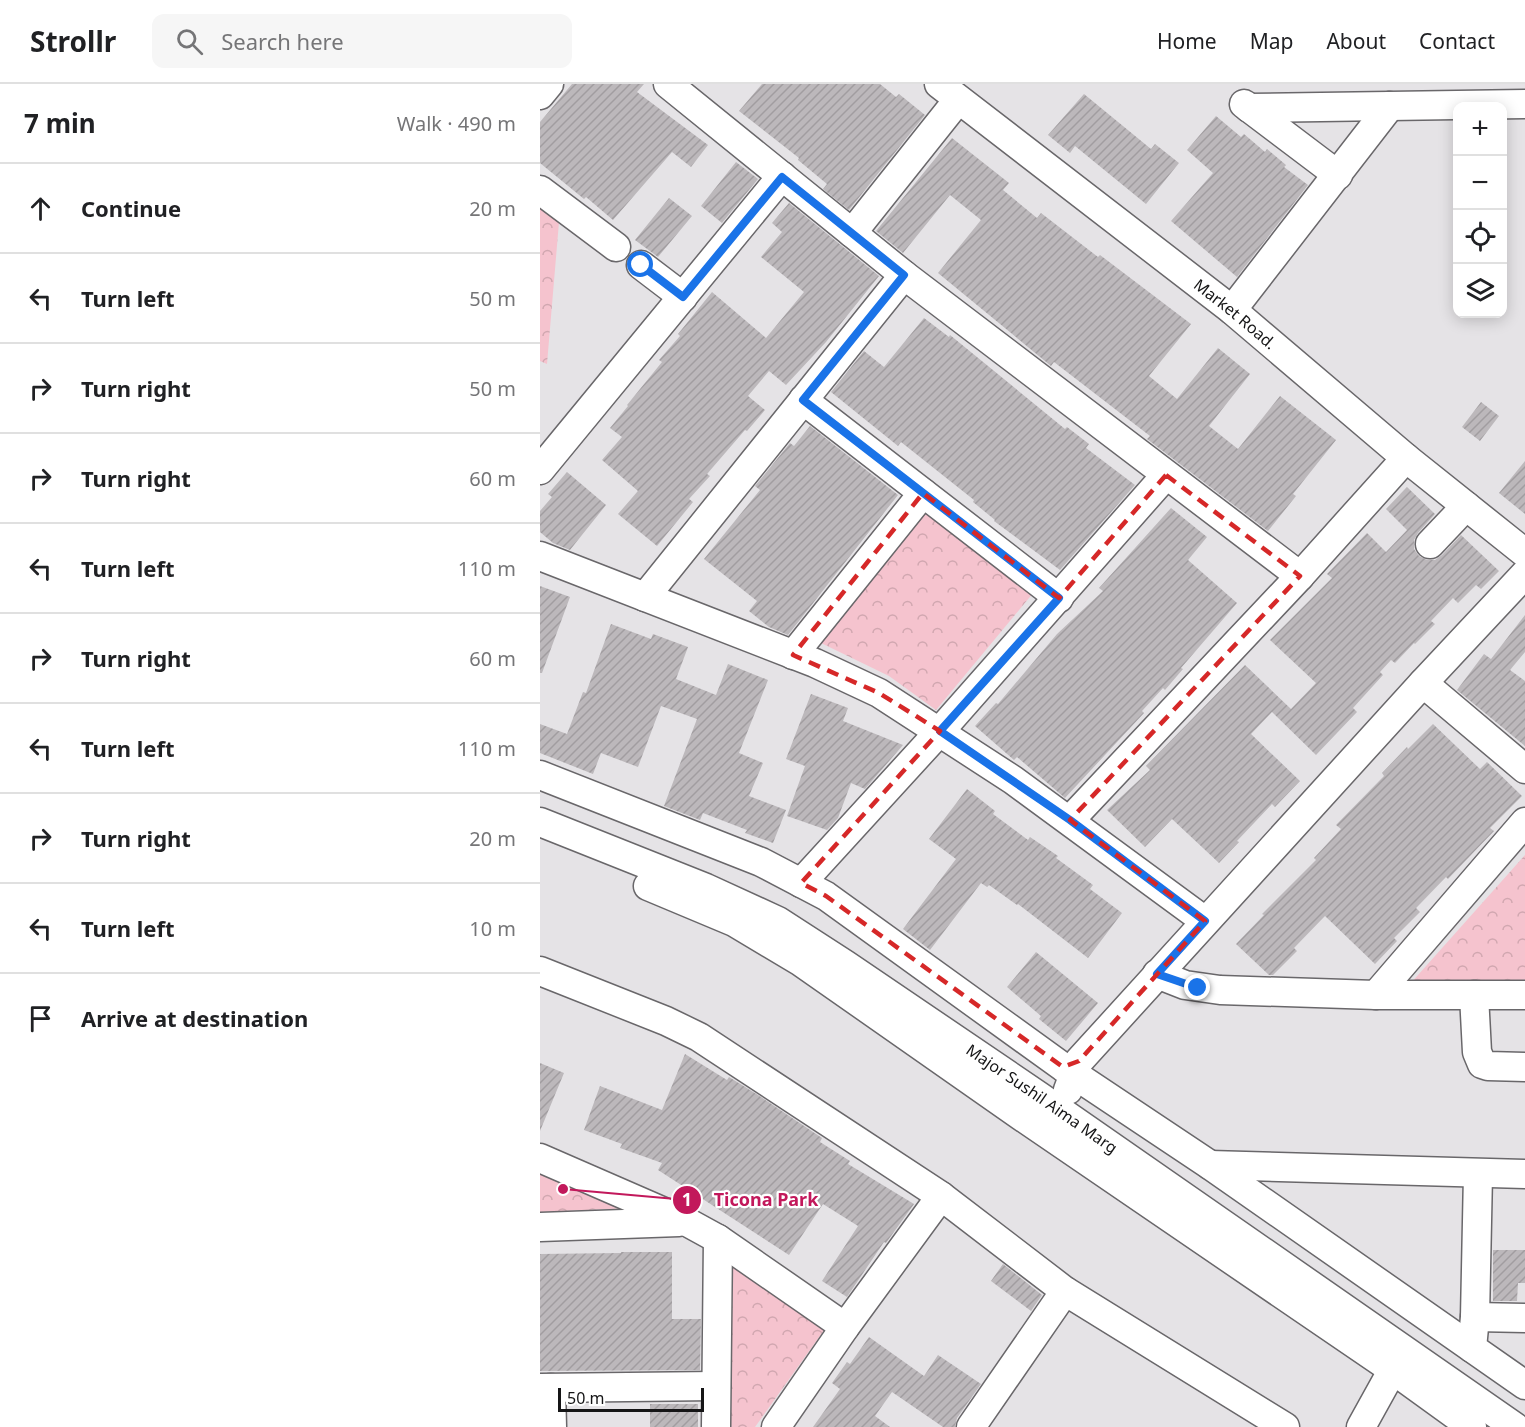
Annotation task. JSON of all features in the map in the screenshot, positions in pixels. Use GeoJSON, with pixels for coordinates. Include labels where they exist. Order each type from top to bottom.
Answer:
{"type":"FeatureCollection","features":[{"type":"Feature","properties":{"kind":"street"},"geometry":{"type":"LineString","coordinates":[[540,95],[549,84]]}},
{"type":"Feature","properties":{"kind":"street"},"geometry":{"type":"LineString","coordinates":[[668,84],[904,275],[1300,576]]}},
{"type":"Feature","properties":{"kind":"street"},"geometry":{"type":"LineString","coordinates":[[852,233],[948,92]]}},
{"type":"Feature","properties":{"kind":"street","name":"Market Road."},"geometry":{"type":"LineString","coordinates":[[948,92],[1232,310],[1406,458],[1525,553]]}},
{"type":"Feature","properties":{"kind":"street"},"geometry":{"type":"LineString","coordinates":[[1338,175],[1244,104],[1390,106],[1525,104]]}},
{"type":"Feature","properties":{"kind":"street"},"geometry":{"type":"LineString","coordinates":[[1232,310],[1390,106]]}},
{"type":"Feature","properties":{"kind":"street"},"geometry":{"type":"LineString","coordinates":[[540,470],[782,177]]}},
{"type":"Feature","properties":{"kind":"street"},"geometry":{"type":"LineString","coordinates":[[540,190],[616,247]]}},
{"type":"Feature","properties":{"kind":"street"},"geometry":{"type":"LineString","coordinates":[[641,265],[683,297]]}},
{"type":"Feature","properties":{"kind":"street"},"geometry":{"type":"LineString","coordinates":[[645,597],[904,275]]}},
{"type":"Feature","properties":{"kind":"street"},"geometry":{"type":"LineString","coordinates":[[803,400],[1059,598]]}},
{"type":"Feature","properties":{"kind":"street"},"geometry":{"type":"LineString","coordinates":[[1070,820],[1300,576],[1406,458]]}},
{"type":"Feature","properties":{"kind":"street"},"geometry":{"type":"LineString","coordinates":[[801,883],[1059,598],[1166,475]]}},
{"type":"Feature","properties":{"kind":"street"},"geometry":{"type":"LineString","coordinates":[[793,655],[923,493]]}},
{"type":"Feature","properties":{"kind":"street"},"geometry":{"type":"LineString","coordinates":[[1430,544],[1466,506]]}},
{"type":"Feature","properties":{"kind":"street"},"geometry":{"type":"LineString","coordinates":[[540,555],[793,655],[879,693],[940,731],[1070,820],[1205,921]]}},
{"type":"Feature","properties":{"kind":"street"},"geometry":{"type":"LineString","coordinates":[[1040,1113],[1072,1068],[1525,574]]}},
{"type":"Feature","properties":{"kind":"street"},"geometry":{"type":"LineString","coordinates":[[1424,683],[1525,769]]}},
{"type":"Feature","properties":{"kind":"street"},"geometry":{"type":"LineString","coordinates":[[540,775],[761,862],[826,896],[1525,1385]]}},
{"type":"Feature","properties":{"kind":"street","name":"Major Sushil Aima Marg"},"geometry":{"type":"LineString","coordinates":[[540,822],[706,888],[778,921],[846,965],[1040,1113]]}},
{"type":"Feature","properties":{"kind":"street"},"geometry":{"type":"LineString","coordinates":[[1376,995],[1525,822]]}},
{"type":"Feature","properties":{"kind":"street","name":"Major Sushil Aima Marg"},"geometry":{"type":"LineString","coordinates":[[540,842],[734,922],[801,962],[1040,1113],[1479,1417],[1515,1427]]}},
{"type":"Feature","properties":{"kind":"street"},"geometry":{"type":"LineString","coordinates":[[540,971],[666,1021],[699,1037],[941,1196],[1065,1291],[1285,1427]]}},
{"type":"Feature","properties":{"kind":"street"},"geometry":{"type":"LineString","coordinates":[[1157,974],[1185,985],[1209,989],[1376,995],[1525,995]]}},
{"type":"Feature","properties":{"kind":"street"},"geometry":{"type":"LineString","coordinates":[[1473,995],[1477,1052],[1482,1064],[1525,1067]]}},
{"type":"Feature","properties":{"kind":"street"},"geometry":{"type":"LineString","coordinates":[[540,1158],[687,1222],[718,1239],[845,1327]]}},
{"type":"Feature","properties":{"kind":"street"},"geometry":{"type":"LineString","coordinates":[[1210,1165],[1525,1174]]}},
{"type":"Feature","properties":{"kind":"street"},"geometry":{"type":"LineString","coordinates":[[1478,1174],[1475,1317],[1479,1417]]}},
{"type":"Feature","properties":{"kind":"street"},"geometry":{"type":"LineString","coordinates":[[776,1427],[845,1327],[941,1196]]}},
{"type":"Feature","properties":{"kind":"street"},"geometry":{"type":"LineString","coordinates":[[540,1227],[687,1222]]}},
{"type":"Feature","properties":{"kind":"street"},"geometry":{"type":"LineString","coordinates":[[716,1427],[718,1239]]}},
{"type":"Feature","properties":{"kind":"street"},"geometry":{"type":"LineString","coordinates":[[971,1427],[1065,1291]]}},
{"type":"Feature","properties":{"kind":"street"},"geometry":{"type":"LineString","coordinates":[[1475,1317],[1525,1318]]}},
{"type":"Feature","properties":{"kind":"street"},"geometry":{"type":"LineString","coordinates":[[1360,1427],[1398,1360]]}},
{"type":"Feature","properties":{"kind":"street"},"geometry":{"type":"LineString","coordinates":[[552,1427],[546,1388],[716,1386]]}},
{"type":"Feature","properties":{"kind":"highlighted area"},"geometry":{"type":"Polygon","coordinates":[[[1166,475],[1300,576],[1070,820],[1205,921],[1079,1061],[1063,1067],[826,896],[801,883],[940,731],[879,693],[793,655],[923,493],[1059,598],[1166,475]]]}},
{"type":"Feature","properties":{"kind":"green space"},"geometry":{"type":"Polygon","coordinates":[[[540,208],[559,222],[547,364],[540,361],[540,208]]]}},
{"type":"Feature","properties":{"kind":"green space"},"geometry":{"type":"Polygon","coordinates":[[[926,508],[1034,592],[936,710],[889,676],[821,643],[926,508]]]}},
{"type":"Feature","properties":{"kind":"green space"},"geometry":{"type":"Polygon","coordinates":[[[1525,855],[1525,985],[1410,984],[1525,855]]]}},
{"type":"Feature","properties":{"kind":"green space"},"geometry":{"type":"Polygon","coordinates":[[[540,1169],[633,1208],[540,1212],[540,1169]]]}},
{"type":"Feature","properties":{"kind":"green space"},"geometry":{"type":"Polygon","coordinates":[[[729,1258],[827,1326],[755,1427],[731,1427],[729,1258]]]}},
{"type":"Feature","properties":{"kind":"building"},"geometry":{"type":"Polygon","coordinates":[[[572,84],[644,84],[637,92],[708,145],[691,167],[672,152],[613,220],[540,163],[540,122],[572,84]]]}},
{"type":"Feature","properties":{"kind":"building"},"geometry":{"type":"Polygon","coordinates":[[[762,84],[880,84],[896,97],[899,94],[925,115],[849,210],[823,189],[827,184],[798,160],[799,158],[739,111],[762,84]]]}},
{"type":"Feature","properties":{"kind":"building"},"geometry":{"type":"Polygon","coordinates":[[[1084,94],[1151,149],[1155,144],[1179,163],[1146,204],[1075,146],[1070,153],[1048,135],[1084,94]]]}},
{"type":"Feature","properties":{"kind":"building"},"geometry":{"type":"Polygon","coordinates":[[[1216,116],[1241,137],[1244,134],[1265,152],[1267,149],[1286,165],[1284,167],[1308,185],[1237,277],[1171,221],[1213,173],[1187,150],[1216,116]]]}},
{"type":"Feature","properties":{"kind":"building"},"geometry":{"type":"Polygon","coordinates":[[[952,138],[1009,183],[1003,190],[1037,218],[1041,213],[1191,324],[1149,376],[1177,399],[1218,348],[1250,374],[1209,426],[1238,449],[1280,396],[1336,440],[1293,494],[1296,496],[1268,531],[1147,439],[1150,436],[1054,362],[1051,366],[938,273],[981,220],[950,195],[903,253],[876,231],[952,138]]]}},
{"type":"Feature","properties":{"kind":"building"},"geometry":{"type":"Polygon","coordinates":[[[736,162],[758,179],[722,223],[701,206],[736,162]]]}},
{"type":"Feature","properties":{"kind":"building"},"geometry":{"type":"Polygon","coordinates":[[[669,198],[692,216],[658,257],[635,240],[669,198]]]}},
{"type":"Feature","properties":{"kind":"building"},"geometry":{"type":"Polygon","coordinates":[[[789,203],[879,276],[826,342],[786,385],[769,371],[748,396],[765,410],[707,474],[710,476],[689,499],[693,502],[657,546],[618,514],[638,491],[602,460],[622,437],[610,428],[662,362],[659,360],[680,336],[678,334],[712,292],[766,338],[804,292],[761,257],[782,232],[772,223],[789,203]]]}},
{"type":"Feature","properties":{"kind":"building"},"geometry":{"type":"Polygon","coordinates":[[[924,318],[949,337],[950,335],[1065,429],[1067,427],[1089,444],[1086,448],[1135,485],[1060,570],[994,521],[973,502],[974,500],[901,442],[898,446],[831,392],[864,351],[884,367],[924,318]]]}},
{"type":"Feature","properties":{"kind":"building"},"geometry":{"type":"Polygon","coordinates":[[[1481,402],[1499,416],[1480,441],[1462,427],[1481,402]]]}},
{"type":"Feature","properties":{"kind":"building"},"geometry":{"type":"Polygon","coordinates":[[[810,426],[898,495],[788,635],[769,627],[749,611],[757,601],[704,559],[760,490],[755,486],[790,443],[794,446],[810,426]]]}},
{"type":"Feature","properties":{"kind":"building"},"geometry":{"type":"Polygon","coordinates":[[[1525,461],[1525,514],[1499,493],[1525,461]]]}},
{"type":"Feature","properties":{"kind":"building"},"geometry":{"type":"Polygon","coordinates":[[[567,472],[606,505],[570,550],[553,543],[540,532],[540,511],[552,497],[548,494],[567,472]]]}},
{"type":"Feature","properties":{"kind":"building"},"geometry":{"type":"Polygon","coordinates":[[[1407,487],[1435,514],[1414,540],[1414,549],[1419,556],[1427,560],[1435,560],[1461,535],[1499,571],[1481,589],[1476,585],[1458,603],[1453,598],[1431,621],[1435,624],[1415,644],[1395,663],[1391,660],[1380,672],[1383,675],[1353,708],[1357,712],[1316,755],[1272,712],[1251,734],[1300,781],[1275,807],[1272,804],[1219,863],[1172,819],[1145,847],[1107,810],[1150,770],[1146,766],[1245,665],[1291,709],[1316,683],[1270,640],[1332,578],[1327,574],[1367,533],[1386,552],[1407,530],[1386,509],[1407,487]]]}},
{"type":"Feature","properties":{"kind":"building"},"geometry":{"type":"Polygon","coordinates":[[[1171,508],[1207,537],[1188,560],[1237,603],[1165,690],[1163,688],[1142,711],[1144,713],[1065,798],[1017,757],[1014,760],[975,726],[996,703],[998,704],[1057,634],[1103,591],[1099,588],[1171,508]]]}},
{"type":"Feature","properties":{"kind":"building"},"geometry":{"type":"Polygon","coordinates":[[[540,586],[570,597],[542,673],[540,673],[540,586]]]}},
{"type":"Feature","properties":{"kind":"building"},"geometry":{"type":"Polygon","coordinates":[[[1525,615],[1525,652],[1510,670],[1525,681],[1525,746],[1457,690],[1484,654],[1491,659],[1525,615]]]}},
{"type":"Feature","properties":{"kind":"building"},"geometry":{"type":"Polygon","coordinates":[[[611,624],[651,639],[653,634],[688,647],[676,679],[716,695],[728,664],[768,680],[739,753],[763,763],[749,796],[786,810],[773,843],[745,833],[747,830],[703,813],[700,820],[664,806],[697,719],[661,706],[638,767],[601,753],[593,774],[540,753],[540,724],[567,734],[583,692],[586,693],[611,624]]]}},
{"type":"Feature","properties":{"kind":"building"},"geometry":{"type":"Polygon","coordinates":[[[811,694],[848,708],[843,721],[903,745],[865,789],[851,783],[838,818],[827,830],[787,816],[805,766],[786,759],[811,694]]]}},
{"type":"Feature","properties":{"kind":"building"},"geometry":{"type":"Polygon","coordinates":[[[1433,724],[1480,769],[1487,762],[1522,796],[1490,828],[1494,831],[1448,879],[1446,877],[1416,908],[1420,912],[1394,938],[1397,941],[1375,964],[1325,916],[1294,948],[1297,951],[1273,975],[1269,975],[1236,944],[1264,915],[1262,914],[1316,860],[1314,858],[1341,829],[1336,825],[1384,776],[1382,773],[1433,724]]]}},
{"type":"Feature","properties":{"kind":"building"},"geometry":{"type":"Polygon","coordinates":[[[967,789],[995,811],[993,814],[1028,840],[1030,837],[1058,856],[1056,858],[1093,885],[1090,889],[1122,913],[1088,958],[1018,904],[989,885],[987,887],[981,883],[930,950],[903,929],[956,859],[929,839],[967,789]]]}},
{"type":"Feature","properties":{"kind":"building"},"geometry":{"type":"Polygon","coordinates":[[[1036,952],[1098,1003],[1066,1041],[1039,1019],[1041,1016],[1007,987],[1036,952]]]}},
{"type":"Feature","properties":{"kind":"building"},"geometry":{"type":"Polygon","coordinates":[[[685,1054],[727,1080],[729,1077],[758,1095],[822,1138],[820,1142],[850,1161],[848,1164],[914,1204],[886,1243],[884,1242],[847,1297],[822,1281],[858,1226],[823,1204],[789,1255],[658,1170],[662,1163],[620,1148],[622,1144],[584,1130],[600,1086],[662,1110],[685,1054]]]}},
{"type":"Feature","properties":{"kind":"building"},"geometry":{"type":"Polygon","coordinates":[[[540,1063],[564,1073],[540,1131],[540,1063]]]}},
{"type":"Feature","properties":{"kind":"building"},"geometry":{"type":"Polygon","coordinates":[[[1493,1250],[1525,1250],[1525,1283],[1518,1283],[1517,1301],[1493,1301],[1493,1250]]]}},
{"type":"Feature","properties":{"kind":"building"},"geometry":{"type":"Polygon","coordinates":[[[672,1252],[672,1319],[701,1319],[700,1370],[540,1371],[540,1254],[672,1252]]]}},
{"type":"Feature","properties":{"kind":"building"},"geometry":{"type":"Polygon","coordinates":[[[1003,1264],[1042,1295],[1031,1311],[991,1281],[1003,1264]]]}},
{"type":"Feature","properties":{"kind":"building"},"geometry":{"type":"Polygon","coordinates":[[[869,1337],[924,1376],[938,1355],[981,1384],[957,1418],[955,1427],[943,1427],[892,1392],[875,1416],[890,1427],[813,1427],[840,1389],[832,1383],[847,1362],[850,1364],[869,1337]]]}},
{"type":"Feature","properties":{"kind":"building"},"geometry":{"type":"Polygon","coordinates":[[[650,1404],[698,1404],[698,1427],[650,1427],[650,1404]]]}},
{"type":"Feature","properties":{"kind":"place","name":"Ticona Park"},"geometry":{"type":"Point","coordinates":[563,1189]}},
{"type":"Feature","properties":{"kind":"route"},"geometry":{"type":"LineString","coordinates":[[641,265],[683,297],[782,177],[904,275],[803,400],[1059,598],[940,731],[1070,820],[1205,921],[1157,974],[1198,988]]}}]}
